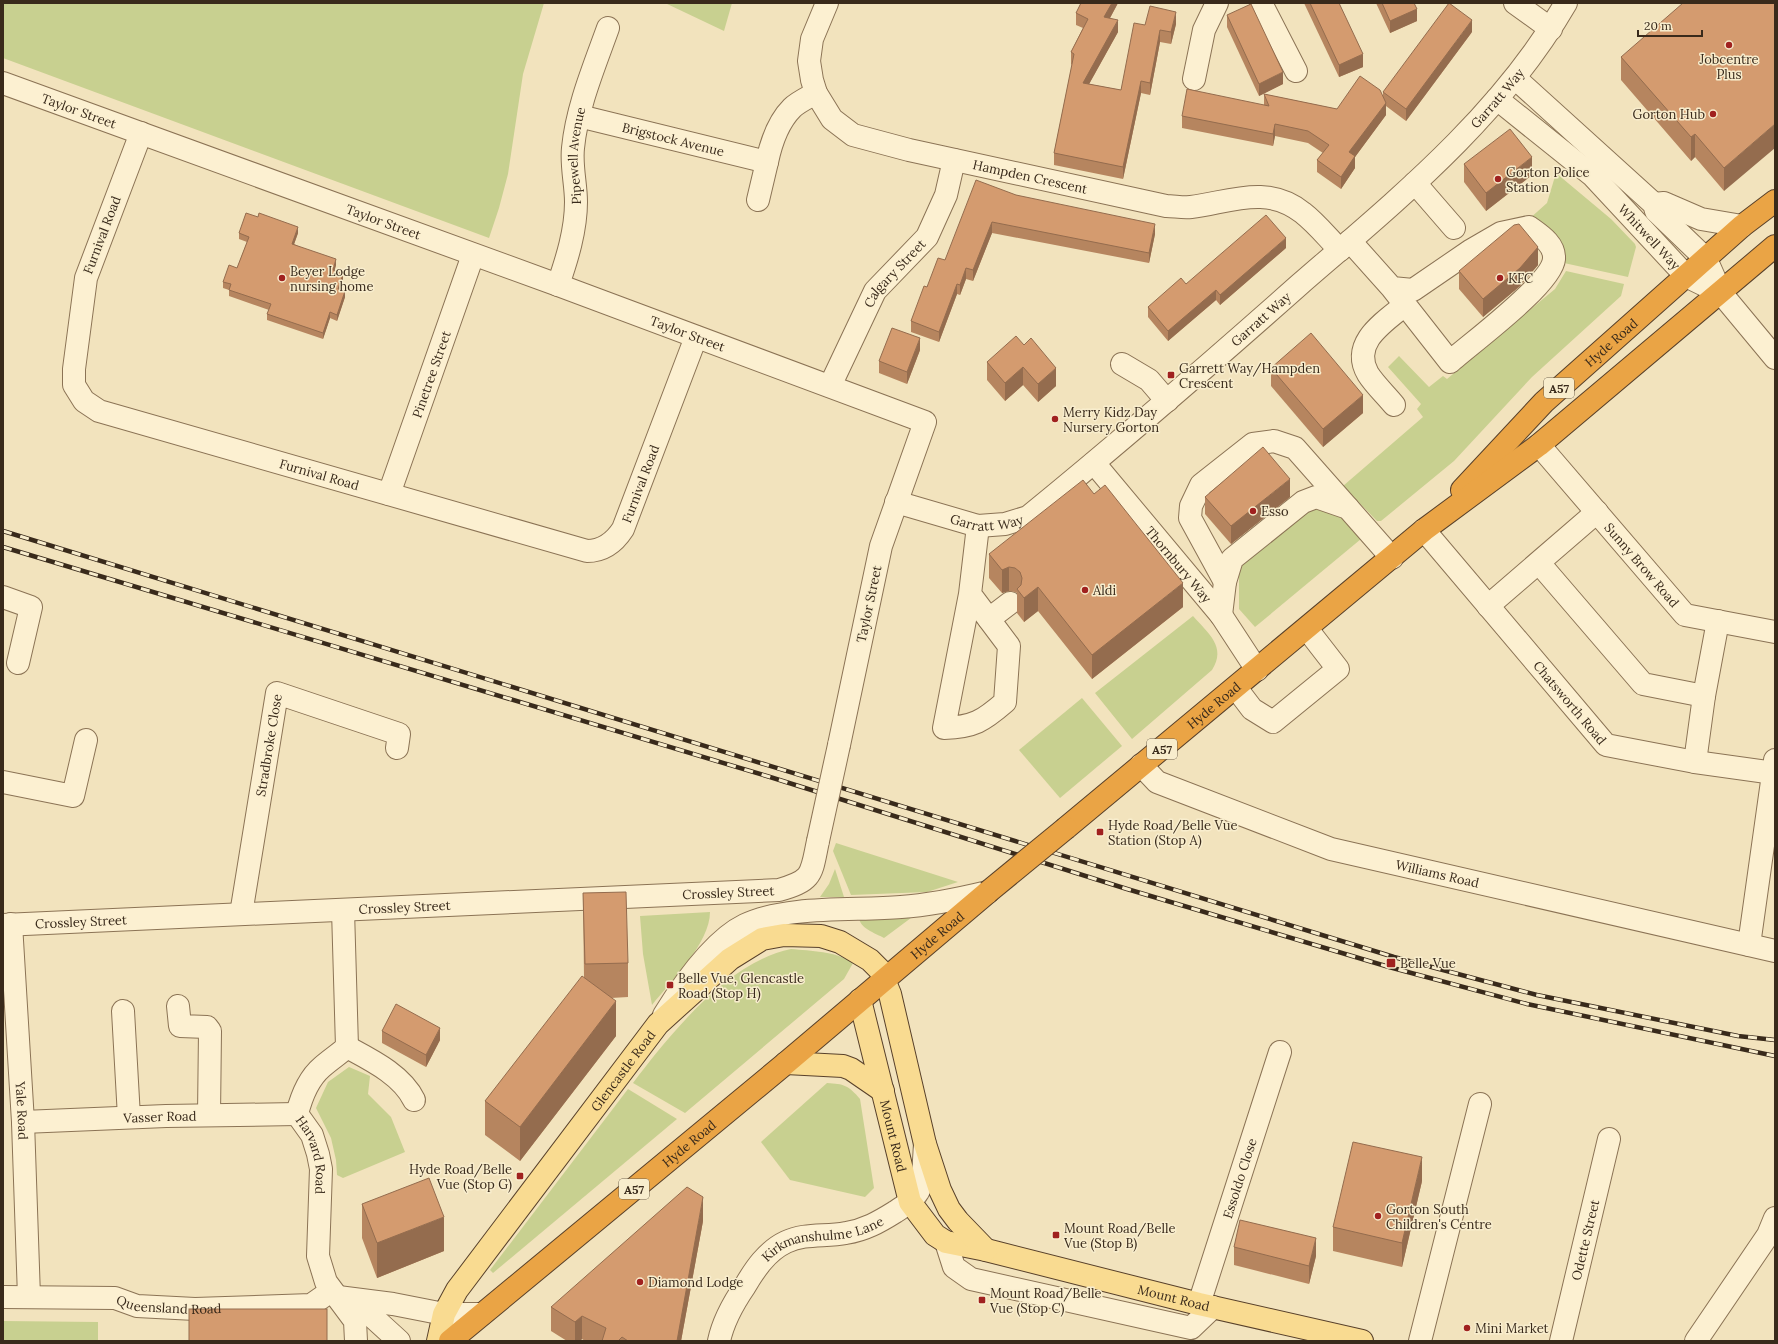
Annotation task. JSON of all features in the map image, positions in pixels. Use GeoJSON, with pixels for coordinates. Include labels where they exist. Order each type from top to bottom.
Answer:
{"type":"FeatureCollection","features":[{"type":"Feature","properties":{"kind":"highway","name":"Hyde Road"},"geometry":{"type":"LineString","coordinates":[[1424,530],[1544,402],[1742,226],[1775,200]]}},
{"type":"Feature","properties":{"kind":"highway","name":"Hyde Road"},"geometry":{"type":"LineString","coordinates":[[450,1341],[786,1063],[885,978],[1307,629],[1424,530],[1539,445],[1775,246]]}},
{"type":"Feature","properties":{"kind":"main road","name":"Glencastle Road"},"geometry":{"type":"LineString","coordinates":[[438,1341],[444,1314],[457,1290],[658,1024],[730,959],[762,939],[784,935],[821,936],[840,942],[870,960],[885,978]]}},
{"type":"Feature","properties":{"kind":"main road"},"geometry":{"type":"LineString","coordinates":[[885,978],[899,1026],[925,1144],[940,1190],[948,1209],[986,1250]]}},
{"type":"Feature","properties":{"kind":"main road","name":"Mount Road"},"geometry":{"type":"LineString","coordinates":[[860,1000],[910,1202],[930,1230],[946,1242],[986,1250],[1206,1306],[1362,1341]]}},
{"type":"Feature","properties":{"kind":"main road"},"geometry":{"type":"LineString","coordinates":[[786,1063],[843,1066],[851,1069],[883,1091]]}},
{"type":"Feature","properties":{"kind":"street","name":"Hampden Crescent"},"geometry":{"type":"LineString","coordinates":[[828,3],[814,32],[809,55],[816,93],[832,119],[853,135],[909,150],[1166,206],[1189,208],[1240,197],[1258,196],[1284,202],[1303,212],[1345,245],[1398,297],[1450,362],[1536,289],[1553,263],[1554,258],[1547,239],[1529,227],[1501,234],[1470,251],[1413,290],[1398,297]]}},
{"type":"Feature","properties":{"kind":"street"},"geometry":{"type":"LineString","coordinates":[[1194,79],[1204,30],[1217,3]]}},
{"type":"Feature","properties":{"kind":"street"},"geometry":{"type":"LineString","coordinates":[[1261,3],[1296,71]]}},
{"type":"Feature","properties":{"kind":"street"},"geometry":{"type":"LineString","coordinates":[[1515,3],[1551,29]]}},
{"type":"Feature","properties":{"kind":"street","name":"Garratt Way"},"geometry":{"type":"LineString","coordinates":[[896,502],[978,526],[1005,524],[1028,517],[1167,401],[1448,153],[1515,78],[1551,29],[1566,3]]}},
{"type":"Feature","properties":{"kind":"street","name":"Pipewell Avenue"},"geometry":{"type":"LineString","coordinates":[[558,285],[564,268],[574,223],[576,202],[573,173],[573,149],[579,116],[608,28]]}},
{"type":"Feature","properties":{"kind":"street","name":"Whitwell Way"},"geometry":{"type":"LineString","coordinates":[[1515,78],[1654,204],[1656,211],[1706,259],[1720,293]]}},
{"type":"Feature","properties":{"kind":"street","name":"Taylor Street"},"geometry":{"type":"LineString","coordinates":[[3,83],[558,285],[925,422],[881,546],[813,866],[810,875],[804,881]]}},
{"type":"Feature","properties":{"kind":"street"},"geometry":{"type":"LineString","coordinates":[[758,200],[770,145],[777,128],[792,108],[816,93]]}},
{"type":"Feature","properties":{"kind":"street","name":"Whitwell Way"},"geometry":{"type":"LineString","coordinates":[[1497,99],[1593,176],[1686,276],[1720,293]]}},
{"type":"Feature","properties":{"kind":"street","name":"Brigstock Avenue"},"geometry":{"type":"LineString","coordinates":[[579,116],[767,162]]}},
{"type":"Feature","properties":{"kind":"street","name":"Furnival Road"},"geometry":{"type":"LineString","coordinates":[[141,133],[86,278],[74,369],[74,385],[87,404],[99,411],[587,551],[597,551],[616,539],[622,529],[696,337]]}},
{"type":"Feature","properties":{"kind":"street","name":"Calgary Street"},"geometry":{"type":"LineString","coordinates":[[830,386],[875,291],[927,237],[946,195],[954,160]]}},
{"type":"Feature","properties":{"kind":"street"},"geometry":{"type":"LineString","coordinates":[[1415,183],[1454,228]]}},
{"type":"Feature","properties":{"kind":"street","name":"Whitwell Way"},"geometry":{"type":"LineString","coordinates":[[1654,204],[1664,204],[1700,219],[1742,226]]}},
{"type":"Feature","properties":{"kind":"street","name":"Pinetree Street"},"geometry":{"type":"LineString","coordinates":[[389,494],[473,255]]}},
{"type":"Feature","properties":{"kind":"street"},"geometry":{"type":"LineString","coordinates":[[1720,293],[1775,358]]}},
{"type":"Feature","properties":{"kind":"street"},"geometry":{"type":"LineString","coordinates":[[1394,405],[1369,375],[1364,364],[1363,350],[1365,344],[1398,297]]}},
{"type":"Feature","properties":{"kind":"street"},"geometry":{"type":"LineString","coordinates":[[1122,364],[1149,380],[1167,401]]}},
{"type":"Feature","properties":{"kind":"street"},"geometry":{"type":"LineString","coordinates":[[1225,582],[1190,518],[1191,506],[1201,485],[1253,444],[1274,441],[1295,448],[1392,558]]}},
{"type":"Feature","properties":{"kind":"street","name":"Sunny Brow Road"},"geometry":{"type":"LineString","coordinates":[[1539,445],[1686,615],[1775,632]]}},
{"type":"Feature","properties":{"kind":"street","name":"Thornbury Way"},"geometry":{"type":"LineString","coordinates":[[1094,463],[1221,615],[1257,670]]}},
{"type":"Feature","properties":{"kind":"street"},"geometry":{"type":"LineString","coordinates":[[1221,615],[1225,582],[1232,559],[1303,502],[1316,497],[1348,508]]}},
{"type":"Feature","properties":{"kind":"street"},"geometry":{"type":"LineString","coordinates":[[1488,606],[1597,512]]}},
{"type":"Feature","properties":{"kind":"street"},"geometry":{"type":"LineString","coordinates":[[970,594],[1009,646],[1005,702],[985,720],[962,727],[944,728],[970,594],[978,526]]}},
{"type":"Feature","properties":{"kind":"street","name":"Chatsworth Road"},"geometry":{"type":"LineString","coordinates":[[1424,530],[1606,745],[1695,762],[1774,766]]}},
{"type":"Feature","properties":{"kind":"street"},"geometry":{"type":"LineString","coordinates":[[1539,563],[1643,684],[1704,696]]}},
{"type":"Feature","properties":{"kind":"street"},"geometry":{"type":"LineString","coordinates":[[3,597],[31,607],[18,663]]}},
{"type":"Feature","properties":{"kind":"street"},"geometry":{"type":"LineString","coordinates":[[989,619],[1010,603]]}},
{"type":"Feature","properties":{"kind":"street"},"geometry":{"type":"LineString","coordinates":[[1695,762],[1704,696],[1718,621]]}},
{"type":"Feature","properties":{"kind":"street"},"geometry":{"type":"LineString","coordinates":[[1236,688],[1252,709],[1274,722],[1338,669],[1307,629]]}},
{"type":"Feature","properties":{"kind":"street","name":"Stradbroke Close"},"geometry":{"type":"LineString","coordinates":[[241,914],[277,694],[399,734],[396,748]]}},
{"type":"Feature","properties":{"kind":"street"},"geometry":{"type":"LineString","coordinates":[[3,782],[73,796],[86,740]]}},
{"type":"Feature","properties":{"kind":"street","name":"Williams Road"},"geometry":{"type":"LineString","coordinates":[[1142,765],[1157,782],[1331,849],[1775,951]]}},
{"type":"Feature","properties":{"kind":"street"},"geometry":{"type":"LineString","coordinates":[[1749,945],[1774,766]]}},
{"type":"Feature","properties":{"kind":"street","name":"Crossley Street"},"geometry":{"type":"LineString","coordinates":[[7,925],[779,890],[804,881]]}},
{"type":"Feature","properties":{"kind":"street"},"geometry":{"type":"LineString","coordinates":[[658,1024],[679,991],[714,949],[744,926],[774,915],[936,904],[988,892]]}},
{"type":"Feature","properties":{"kind":"street"},"geometry":{"type":"LineString","coordinates":[[343,910],[347,1047],[377,1063],[409,1090],[414,1100]]}},
{"type":"Feature","properties":{"kind":"street","name":"Yale Road"},"geometry":{"type":"LineString","coordinates":[[7,925],[23,1122],[29,1297]]}},
{"type":"Feature","properties":{"kind":"street"},"geometry":{"type":"LineString","coordinates":[[178,1006],[180,1026],[206,1027],[210,1031],[209,1115]]}},
{"type":"Feature","properties":{"kind":"street"},"geometry":{"type":"LineString","coordinates":[[123,1011],[129,1117]]}},
{"type":"Feature","properties":{"kind":"street","name":"Harvard Road"},"geometry":{"type":"LineString","coordinates":[[341,1296],[326,1282],[318,1256],[321,1169],[312,1135],[297,1114],[300,1102],[313,1078],[322,1067],[336,1058],[347,1047]]}},
{"type":"Feature","properties":{"kind":"street","name":"Essoldo Close"},"geometry":{"type":"LineString","coordinates":[[1206,1306],[1280,1052]]}},
{"type":"Feature","properties":{"kind":"street"},"geometry":{"type":"LineString","coordinates":[[1420,1341],[1480,1104]]}},
{"type":"Feature","properties":{"kind":"street","name":"Vasser Road"},"geometry":{"type":"LineString","coordinates":[[23,1122],[129,1117],[297,1114]]}},
{"type":"Feature","properties":{"kind":"street","name":"Odette Street"},"geometry":{"type":"LineString","coordinates":[[1561,1341],[1609,1138]]}},
{"type":"Feature","properties":{"kind":"street","name":"Kirkmanshulme Lane"},"geometry":{"type":"LineString","coordinates":[[719,1341],[721,1333],[738,1296],[757,1267],[770,1252],[784,1242],[797,1238],[844,1233],[863,1229],[876,1224],[910,1202],[919,1191],[925,1144]]}},
{"type":"Feature","properties":{"kind":"street"},"geometry":{"type":"LineString","coordinates":[[1698,1340],[1768,1235],[1775,1218]]}},
{"type":"Feature","properties":{"kind":"street"},"geometry":{"type":"LineString","coordinates":[[946,1242],[954,1268],[971,1279],[1191,1328],[1206,1306]]}},
{"type":"Feature","properties":{"kind":"street"},"geometry":{"type":"LineString","coordinates":[[341,1296],[444,1314],[482,1314]]}},
{"type":"Feature","properties":{"kind":"street"},"geometry":{"type":"LineString","coordinates":[[341,1296],[355,1321],[356,1341]]}},
{"type":"Feature","properties":{"kind":"street"},"geometry":{"type":"LineString","coordinates":[[341,1296],[399,1341]]}},
{"type":"Feature","properties":{"kind":"street","name":"Queensland Road"},"geometry":{"type":"LineString","coordinates":[[3,1297],[115,1298],[137,1306],[195,1309],[311,1305],[341,1296]]}},
{"type":"Feature","properties":{"kind":"green space"},"geometry":{"type":"Polygon","coordinates":[[[3,3],[544,3],[523,74],[508,174],[489,238],[3,58],[3,3]]]}},
{"type":"Feature","properties":{"kind":"green space"},"geometry":{"type":"Polygon","coordinates":[[[665,3],[732,3],[724,31],[665,3]]]}},
{"type":"Feature","properties":{"kind":"green space"},"geometry":{"type":"Polygon","coordinates":[[[1556,173],[1611,219],[1635,244],[1636,247],[1628,277],[1564,263],[1528,220],[1547,203],[1556,173]]]}},
{"type":"Feature","properties":{"kind":"green space"},"geometry":{"type":"Polygon","coordinates":[[[1566,271],[1624,284],[1621,296],[1532,377],[1454,461],[1381,521],[1377,521],[1343,486],[1423,417],[1417,409],[1421,404],[1388,367],[1399,356],[1429,387],[1443,376],[1447,379],[1555,289],[1566,271]]]}},
{"type":"Feature","properties":{"kind":"green space"},"geometry":{"type":"Polygon","coordinates":[[[1314,507],[1338,512],[1361,539],[1255,627],[1239,609],[1239,570],[1244,563],[1314,507]]]}},
{"type":"Feature","properties":{"kind":"green space"},"geometry":{"type":"Polygon","coordinates":[[[1193,616],[1210,634],[1217,647],[1216,662],[1212,670],[1132,739],[1095,693],[1193,616]]]}},
{"type":"Feature","properties":{"kind":"green space"},"geometry":{"type":"Polygon","coordinates":[[[1082,698],[1122,746],[1060,798],[1019,750],[1082,698]]]}},
{"type":"Feature","properties":{"kind":"green space"},"geometry":{"type":"Polygon","coordinates":[[[836,843],[958,882],[927,892],[851,895],[833,851],[836,843]]]}},
{"type":"Feature","properties":{"kind":"green space"},"geometry":{"type":"Polygon","coordinates":[[[835,869],[844,897],[820,897],[829,884],[835,869]]]}},
{"type":"Feature","properties":{"kind":"green space"},"geometry":{"type":"Polygon","coordinates":[[[710,912],[704,936],[697,949],[652,1005],[643,954],[640,916],[710,912]]]}},
{"type":"Feature","properties":{"kind":"green space"},"geometry":{"type":"Polygon","coordinates":[[[919,912],[884,938],[865,927],[860,921],[859,917],[919,912]]]}},
{"type":"Feature","properties":{"kind":"green space"},"geometry":{"type":"Polygon","coordinates":[[[791,949],[831,954],[853,963],[844,979],[685,1113],[633,1083],[683,1022],[723,984],[745,968],[768,956],[791,949]]]}},
{"type":"Feature","properties":{"kind":"green space"},"geometry":{"type":"Polygon","coordinates":[[[349,1067],[370,1076],[368,1094],[391,1117],[405,1152],[343,1178],[337,1175],[336,1160],[331,1138],[316,1108],[328,1082],[349,1067]]]}},
{"type":"Feature","properties":{"kind":"green space"},"geometry":{"type":"Polygon","coordinates":[[[827,1083],[845,1086],[860,1099],[874,1188],[865,1197],[790,1180],[761,1142],[827,1083]]]}},
{"type":"Feature","properties":{"kind":"green space"},"geometry":{"type":"Polygon","coordinates":[[[628,1089],[677,1119],[493,1273],[490,1270],[628,1089]]]}},
{"type":"Feature","properties":{"kind":"green space"},"geometry":{"type":"Polygon","coordinates":[[[3,1321],[98,1322],[98,1341],[3,1341],[3,1321]]]}},
{"type":"Feature","properties":{"kind":"building"},"geometry":{"type":"Polygon","coordinates":[[[1081,3],[1112,3],[1104,17],[1118,20],[1083,83],[1121,90],[1134,23],[1145,25],[1150,6],[1176,12],[1171,32],[1160,30],[1150,83],[1141,81],[1123,167],[1054,153],[1074,54],[1071,52],[1088,19],[1076,13],[1081,3]]]}},
{"type":"Feature","properties":{"kind":"building"},"geometry":{"type":"Polygon","coordinates":[[[1310,3],[1339,3],[1363,54],[1339,65],[1310,3]]]}},
{"type":"Feature","properties":{"kind":"building"},"geometry":{"type":"Polygon","coordinates":[[[1382,3],[1414,3],[1417,9],[1390,21],[1382,3]]]}},
{"type":"Feature","properties":{"kind":"building"},"geometry":{"type":"Polygon","coordinates":[[[1449,3],[1472,20],[1406,109],[1383,92],[1449,3]]]}},
{"type":"Feature","properties":{"kind":"building","name":"Gorton Hub"},"geometry":{"type":"Polygon","coordinates":[[[1683,3],[1775,3],[1775,124],[1724,168],[1695,134],[1691,137],[1621,57],[1683,3]]]}},
{"type":"Feature","properties":{"kind":"building"},"geometry":{"type":"Polygon","coordinates":[[[1251,4],[1283,72],[1259,84],[1227,15],[1251,4]]]}},
{"type":"Feature","properties":{"kind":"building"},"geometry":{"type":"Polygon","coordinates":[[[1360,76],[1380,90],[1386,103],[1349,152],[1355,156],[1341,177],[1317,160],[1329,145],[1308,131],[1275,124],[1273,134],[1182,116],[1187,89],[1269,106],[1264,94],[1337,109],[1360,76]]]}},
{"type":"Feature","properties":{"kind":"building"},"geometry":{"type":"Polygon","coordinates":[[[1510,129],[1532,157],[1486,193],[1464,164],[1510,129]]]}},
{"type":"Feature","properties":{"kind":"building"},"geometry":{"type":"Polygon","coordinates":[[[976,180],[1016,195],[1155,224],[1149,253],[992,222],[973,270],[966,268],[960,285],[957,284],[939,332],[911,321],[924,286],[927,287],[938,258],[945,260],[976,180]]]}},
{"type":"Feature","properties":{"kind":"building","name":"Beyer Lodge nursing home"},"geometry":{"type":"Polygon","coordinates":[[[246,213],[258,217],[259,213],[298,227],[292,244],[336,259],[333,270],[343,274],[338,289],[345,291],[337,315],[330,312],[323,333],[267,314],[271,304],[229,290],[231,284],[223,282],[229,265],[237,268],[249,237],[239,233],[246,213]]]}},
{"type":"Feature","properties":{"kind":"building"},"geometry":{"type":"Polygon","coordinates":[[[1266,215],[1286,238],[1220,295],[1216,290],[1168,331],[1148,307],[1181,278],[1186,284],[1266,215]]]}},
{"type":"Feature","properties":{"kind":"building"},"geometry":{"type":"Polygon","coordinates":[[[1519,224],[1538,247],[1520,268],[1483,299],[1459,271],[1514,225],[1519,224]]]}},
{"type":"Feature","properties":{"kind":"building"},"geometry":{"type":"Polygon","coordinates":[[[892,328],[920,338],[907,372],[879,361],[892,328]]]}},
{"type":"Feature","properties":{"kind":"building"},"geometry":{"type":"Polygon","coordinates":[[[1311,333],[1363,395],[1323,429],[1271,368],[1311,333]]]}},
{"type":"Feature","properties":{"kind":"building"},"geometry":{"type":"Polygon","coordinates":[[[1016,336],[1024,345],[1031,338],[1056,368],[1038,384],[1023,367],[1005,383],[987,362],[1016,336]]]}},
{"type":"Feature","properties":{"kind":"building"},"geometry":{"type":"Polygon","coordinates":[[[1263,447],[1290,479],[1231,526],[1205,497],[1263,447]]]}},
{"type":"Feature","properties":{"kind":"building","name":"Aldi"},"geometry":{"type":"Polygon","coordinates":[[[1083,480],[1094,494],[1105,485],[1183,583],[1092,655],[1038,587],[1024,598],[1017,589],[1021,585],[1022,578],[1020,572],[1015,568],[1009,567],[1002,570],[989,554],[1083,480]]]}},
{"type":"Feature","properties":{"kind":"building"},"geometry":{"type":"Polygon","coordinates":[[[626,892],[628,963],[585,964],[583,893],[626,892]]]}},
{"type":"Feature","properties":{"kind":"building"},"geometry":{"type":"Polygon","coordinates":[[[582,976],[616,1001],[520,1127],[485,1101],[582,976]]]}},
{"type":"Feature","properties":{"kind":"building"},"geometry":{"type":"Polygon","coordinates":[[[396,1004],[440,1028],[426,1055],[382,1031],[396,1004]]]}},
{"type":"Feature","properties":{"kind":"building","name":"Gorton South Children's Centre"},"geometry":{"type":"Polygon","coordinates":[[[1353,1142],[1422,1157],[1402,1243],[1333,1227],[1353,1142]]]}},
{"type":"Feature","properties":{"kind":"building"},"geometry":{"type":"Polygon","coordinates":[[[429,1178],[444,1217],[377,1243],[362,1204],[429,1178]]]}},
{"type":"Feature","properties":{"kind":"building","name":"Diamond Lodge"},"geometry":{"type":"Polygon","coordinates":[[[687,1187],[703,1197],[677,1341],[628,1341],[622,1337],[618,1341],[602,1341],[606,1328],[582,1316],[575,1322],[551,1307],[687,1187]]]}},
{"type":"Feature","properties":{"kind":"building"},"geometry":{"type":"Polygon","coordinates":[[[1240,1220],[1316,1238],[1309,1266],[1234,1247],[1240,1220]]]}},
{"type":"Feature","properties":{"kind":"building"},"geometry":{"type":"Polygon","coordinates":[[[189,1309],[327,1309],[327,1341],[189,1341],[189,1309]]]}},
{"type":"Feature","properties":{"kind":"railway"},"geometry":{"type":"LineString","coordinates":[[3,531],[1394,957],[1537,995],[1738,1036],[1775,1040]]}},
{"type":"Feature","properties":{"kind":"railway"},"geometry":{"type":"LineString","coordinates":[[3,547],[770,777],[1127,889],[1389,967],[1527,1004],[1775,1056]]}},
{"type":"Feature","properties":{"kind":"place","name":"Jobcentre Plus"},"geometry":{"type":"Point","coordinates":[1729,45]}},
{"type":"Feature","properties":{"kind":"place","name":"Gorton Hub"},"geometry":{"type":"Point","coordinates":[1713,114]}},
{"type":"Feature","properties":{"kind":"place","name":"Gorton Police Station"},"geometry":{"type":"Point","coordinates":[1498,179]}},
{"type":"Feature","properties":{"kind":"place","name":"Beyer Lodge nursing home"},"geometry":{"type":"Point","coordinates":[282,278]}},
{"type":"Feature","properties":{"kind":"place","name":"KFC"},"geometry":{"type":"Point","coordinates":[1500,278]}},
{"type":"Feature","properties":{"kind":"place","name":"Garrett Way/Hampden Crescent"},"geometry":{"type":"Point","coordinates":[1171,375]}},
{"type":"Feature","properties":{"kind":"place","name":"Merry Kidz Day Nursery Gorton"},"geometry":{"type":"Point","coordinates":[1055,419]}},
{"type":"Feature","properties":{"kind":"place","name":"Esso"},"geometry":{"type":"Point","coordinates":[1253,511]}},
{"type":"Feature","properties":{"kind":"place","name":"Aldi"},"geometry":{"type":"Point","coordinates":[1085,590]}},
{"type":"Feature","properties":{"kind":"place","name":"Hyde Road/Belle Vue Station (Stop A)"},"geometry":{"type":"Point","coordinates":[1100,832]}},
{"type":"Feature","properties":{"kind":"place","name":"Belle Vue"},"geometry":{"type":"Point","coordinates":[1391,963]}},
{"type":"Feature","properties":{"kind":"place","name":"Belle Vue, Glencastle Road (Stop H)"},"geometry":{"type":"Point","coordinates":[670,985]}},
{"type":"Feature","properties":{"kind":"place","name":"Hyde Road/Belle Vue (Stop G)"},"geometry":{"type":"Point","coordinates":[520,1176]}},
{"type":"Feature","properties":{"kind":"place","name":"Gorton South Children's Centre"},"geometry":{"type":"Point","coordinates":[1378,1216]}},
{"type":"Feature","properties":{"kind":"place","name":"Mount Road/Belle Vue (Stop B)"},"geometry":{"type":"Point","coordinates":[1056,1235]}},
{"type":"Feature","properties":{"kind":"place","name":"Diamond Lodge"},"geometry":{"type":"Point","coordinates":[640,1282]}},
{"type":"Feature","properties":{"kind":"place","name":"Mount Road/Belle Vue (Stop C)"},"geometry":{"type":"Point","coordinates":[982,1300]}},
{"type":"Feature","properties":{"kind":"place","name":"Mini Market"},"geometry":{"type":"Point","coordinates":[1467,1328]}}]}
